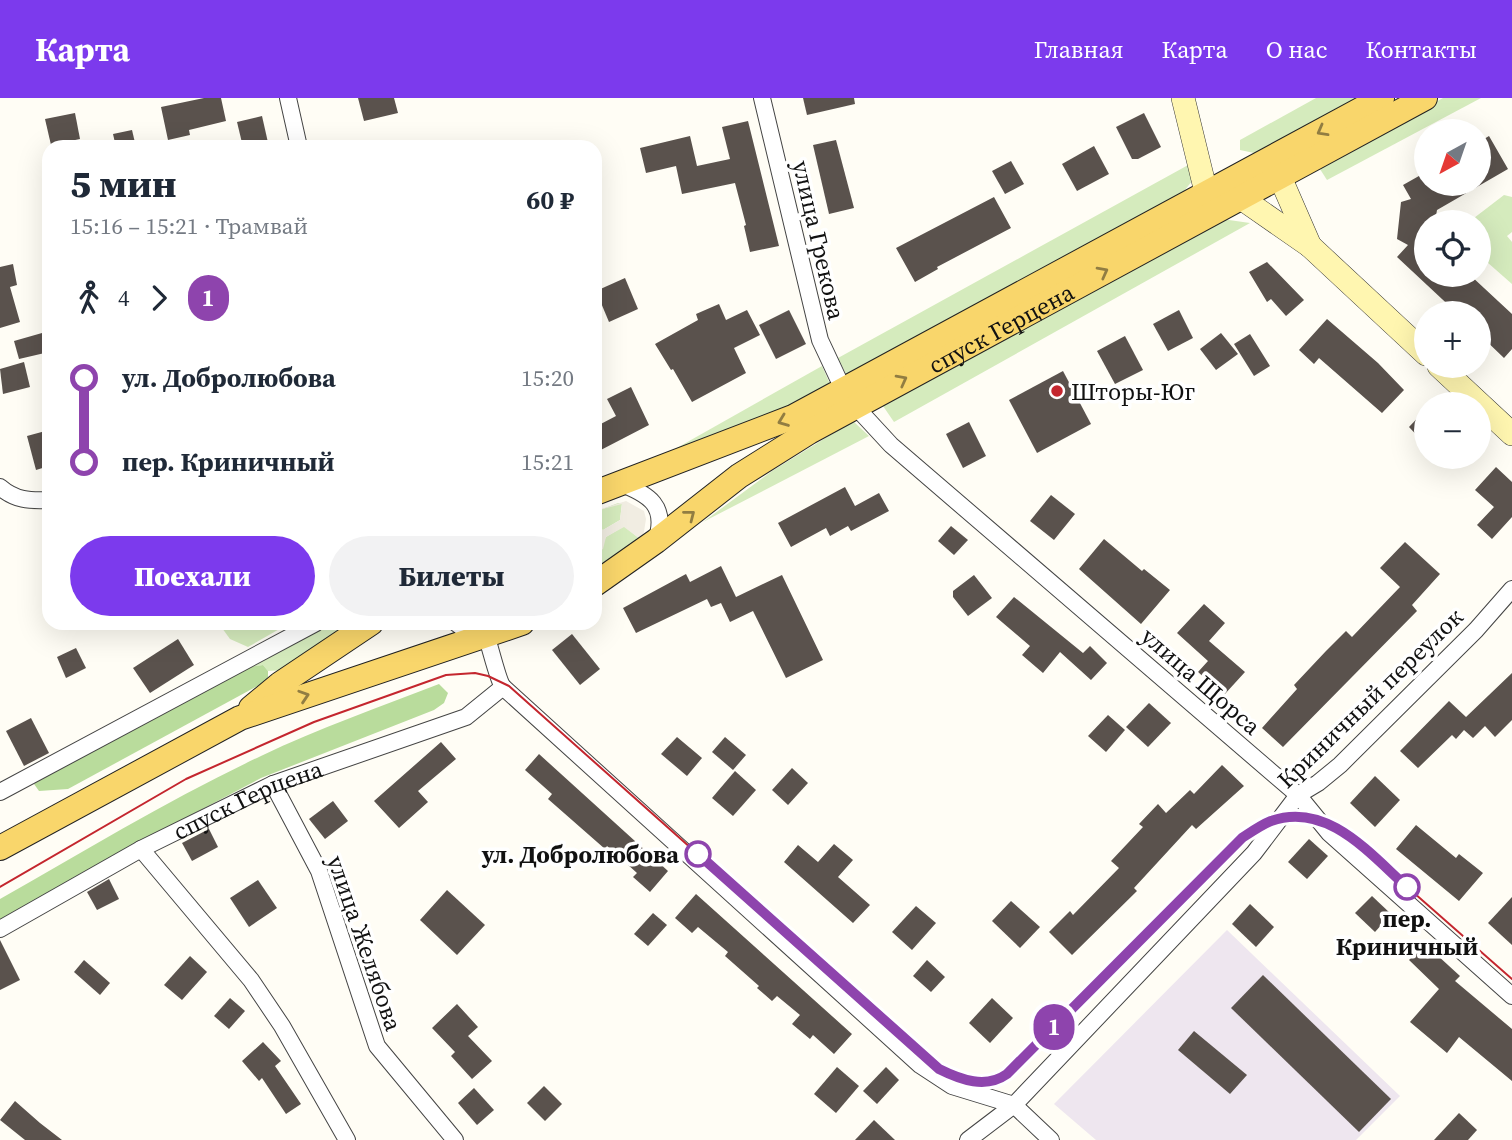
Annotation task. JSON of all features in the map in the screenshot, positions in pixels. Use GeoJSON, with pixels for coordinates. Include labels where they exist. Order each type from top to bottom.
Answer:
{"type":"FeatureCollection","features":[{"type":"Feature","properties":{"kind":"main road","name":"спуск Герцена"},"geometry":{"type":"LineString","coordinates":[[602,579],[739,476],[809,432],[849,398],[1206,192],[1382,98]]}},
{"type":"Feature","properties":{"kind":"main road","name":"спуск Герцена"},"geometry":{"type":"LineString","coordinates":[[606,488],[849,398],[1241,198],[1425,98]]}},
{"type":"Feature","properties":{"kind":"main road"},"geometry":{"type":"LineString","coordinates":[[240,718],[280,684],[361,630]]}},
{"type":"Feature","properties":{"kind":"main road"},"geometry":{"type":"LineString","coordinates":[[0,848],[240,718],[501,630]]}},
{"type":"Feature","properties":{"kind":"street"},"geometry":{"type":"LineString","coordinates":[[288,98],[297,140]]}},
{"type":"Feature","properties":{"kind":"street","name":"улица Грекова"},"geometry":{"type":"LineString","coordinates":[[762,98],[820,340],[849,398]]}},
{"type":"Feature","properties":{"kind":"street"},"geometry":{"type":"LineString","coordinates":[[1183,98],[1206,192]]}},
{"type":"Feature","properties":{"kind":"street"},"geometry":{"type":"LineString","coordinates":[[1280,177],[1310,246]]}},
{"type":"Feature","properties":{"kind":"street"},"geometry":{"type":"LineString","coordinates":[[1241,198],[1310,246],[1414,343]]}},
{"type":"Feature","properties":{"kind":"street"},"geometry":{"type":"LineString","coordinates":[[1452,378],[1512,434]]}},
{"type":"Feature","properties":{"kind":"street","name":"улица Щорса"},"geometry":{"type":"LineString","coordinates":[[849,398],[901,454],[1298,795],[1329,832],[1512,996]]}},
{"type":"Feature","properties":{"kind":"street"},"geometry":{"type":"LineString","coordinates":[[0,487],[9,495],[27,501],[42,500]]}},
{"type":"Feature","properties":{"kind":"street"},"geometry":{"type":"LineString","coordinates":[[606,488],[643,493],[655,505],[661,524],[656,541]]}},
{"type":"Feature","properties":{"kind":"street","name":"Криничный переулок"},"geometry":{"type":"LineString","coordinates":[[968,1140],[1014,1105],[1254,853],[1298,795],[1340,765],[1476,630],[1512,589]]}},
{"type":"Feature","properties":{"kind":"street"},"geometry":{"type":"LineString","coordinates":[[0,792],[303,630]]}},
{"type":"Feature","properties":{"kind":"street"},"geometry":{"type":"LineString","coordinates":[[468,630],[486,635],[498,670],[499,682],[503,687],[920,1065],[952,1086],[1014,1105],[1051,1140]]}},
{"type":"Feature","properties":{"kind":"street","name":"спуск Герцена"},"geometry":{"type":"LineString","coordinates":[[0,929],[141,849],[273,784],[466,718],[503,687]]}},
{"type":"Feature","properties":{"kind":"street","name":"улица Желябова"},"geometry":{"type":"LineString","coordinates":[[273,784],[319,871],[377,1046],[455,1140]]}},
{"type":"Feature","properties":{"kind":"street"},"geometry":{"type":"LineString","coordinates":[[141,849],[251,980],[282,1026],[347,1140]]}},
{"type":"Feature","properties":{"kind":"shaded area"},"geometry":{"type":"Polygon","coordinates":[[[626,501],[644,511],[646,519],[643,538],[602,565],[640,539],[624,527],[606,537],[602,550],[602,530],[620,520],[622,504],[602,509],[626,501]]]}},
{"type":"Feature","properties":{"kind":"shaded area"},"geometry":{"type":"Polygon","coordinates":[[[1227,930],[1400,1096],[1356,1140],[1096,1140],[1054,1104],[1227,930]]]}},
{"type":"Feature","properties":{"kind":"green space"},"geometry":{"type":"Polygon","coordinates":[[[1316,98],[1362,98],[1259,154],[1240,150],[1240,140],[1316,98]]]}},
{"type":"Feature","properties":{"kind":"green space"},"geometry":{"type":"Polygon","coordinates":[[[1443,98],[1481,98],[1442,119],[1414,119],[1414,134],[1327,180],[1318,166],[1443,98]]]}},
{"type":"Feature","properties":{"kind":"green space"},"geometry":{"type":"Polygon","coordinates":[[[1190,164],[1192,181],[1178,199],[847,376],[838,358],[1190,164]]]}},
{"type":"Feature","properties":{"kind":"green space"},"geometry":{"type":"Polygon","coordinates":[[[1504,195],[1512,197],[1512,232],[1507,236],[1512,242],[1512,284],[1491,266],[1491,210],[1484,210],[1504,195]]]}},
{"type":"Feature","properties":{"kind":"green space"},"geometry":{"type":"Polygon","coordinates":[[[1222,219],[1250,223],[894,422],[883,406],[1222,219]]]}},
{"type":"Feature","properties":{"kind":"green space"},"geometry":{"type":"Polygon","coordinates":[[[822,366],[830,384],[792,410],[659,458],[822,366]]]}},
{"type":"Feature","properties":{"kind":"green space"},"geometry":{"type":"Polygon","coordinates":[[[853,421],[869,436],[703,522],[772,471],[853,421]]]}},
{"type":"Feature","properties":{"kind":"green space"},"geometry":{"type":"Polygon","coordinates":[[[622,503],[620,520],[602,530],[602,509],[622,503]]]}},
{"type":"Feature","properties":{"kind":"green space"},"geometry":{"type":"Polygon","coordinates":[[[624,526],[640,539],[602,563],[602,544],[606,537],[624,526]]]}},
{"type":"Feature","properties":{"kind":"green space"},"geometry":{"type":"Polygon","coordinates":[[[223,630],[278,630],[248,647],[230,639],[223,630]]]}},
{"type":"Feature","properties":{"kind":"green space"},"geometry":{"type":"Polygon","coordinates":[[[313,630],[345,630],[285,670],[268,671],[263,665],[247,667],[313,630]]]}},
{"type":"Feature","properties":{"kind":"green space"},"geometry":{"type":"Polygon","coordinates":[[[263,665],[268,671],[268,677],[263,683],[68,789],[39,791],[34,784],[247,667],[263,665]]]}},
{"type":"Feature","properties":{"kind":"green space"},"geometry":{"type":"Polygon","coordinates":[[[439,684],[448,693],[444,703],[434,710],[261,778],[132,846],[0,922],[0,899],[162,807],[283,746],[439,684]]]}},
{"type":"Feature","properties":{"kind":"building"},"geometry":{"type":"Polygon","coordinates":[[[204,98],[221,98],[226,121],[189,130],[190,135],[168,140],[161,107],[204,98]]]}},
{"type":"Feature","properties":{"kind":"building"},"geometry":{"type":"Polygon","coordinates":[[[358,98],[394,98],[398,113],[364,121],[358,98]]]}},
{"type":"Feature","properties":{"kind":"building"},"geometry":{"type":"Polygon","coordinates":[[[803,98],[854,98],[855,104],[807,115],[803,98]]]}},
{"type":"Feature","properties":{"kind":"building"},"geometry":{"type":"Polygon","coordinates":[[[75,113],[80,139],[50,140],[45,119],[75,113]]]}},
{"type":"Feature","properties":{"kind":"building"},"geometry":{"type":"Polygon","coordinates":[[[1144,113],[1161,147],[1138,159],[1132,159],[1116,127],[1144,113]]]}},
{"type":"Feature","properties":{"kind":"building"},"geometry":{"type":"Polygon","coordinates":[[[262,116],[267,140],[241,140],[237,122],[262,116]]]}},
{"type":"Feature","properties":{"kind":"building"},"geometry":{"type":"Polygon","coordinates":[[[748,121],[779,246],[750,252],[735,183],[682,194],[676,166],[646,173],[640,148],[690,136],[697,166],[730,159],[722,127],[748,121]]]}},
{"type":"Feature","properties":{"kind":"building"},"geometry":{"type":"Polygon","coordinates":[[[132,130],[134,140],[114,140],[113,134],[132,130]]]}},
{"type":"Feature","properties":{"kind":"building"},"geometry":{"type":"Polygon","coordinates":[[[1491,139],[1508,169],[1491,179],[1491,139]]]}},
{"type":"Feature","properties":{"kind":"building"},"geometry":{"type":"Polygon","coordinates":[[[836,140],[854,208],[829,214],[813,145],[836,140]]]}},
{"type":"Feature","properties":{"kind":"building"},"geometry":{"type":"Polygon","coordinates":[[[1094,146],[1109,174],[1077,191],[1062,164],[1094,146]]]}},
{"type":"Feature","properties":{"kind":"building"},"geometry":{"type":"Polygon","coordinates":[[[1011,161],[1024,184],[1005,194],[992,171],[1011,161]]]}},
{"type":"Feature","properties":{"kind":"building"},"geometry":{"type":"Polygon","coordinates":[[[1414,179],[1414,196],[1461,196],[1437,210],[1414,210],[1414,273],[1397,257],[1408,245],[1397,239],[1401,202],[1411,199],[1403,185],[1414,179]]]}},
{"type":"Feature","properties":{"kind":"building"},"geometry":{"type":"Polygon","coordinates":[[[994,197],[1011,228],[937,267],[938,269],[915,282],[896,248],[994,197]]]}},
{"type":"Feature","properties":{"kind":"building"},"geometry":{"type":"Polygon","coordinates":[[[1267,262],[1304,300],[1286,316],[1271,299],[1267,302],[1249,272],[1267,262]]]}},
{"type":"Feature","properties":{"kind":"building"},"geometry":{"type":"Polygon","coordinates":[[[13,264],[17,285],[10,287],[20,322],[0,328],[0,267],[13,264]]]}},
{"type":"Feature","properties":{"kind":"building"},"geometry":{"type":"Polygon","coordinates":[[[625,278],[638,309],[609,322],[602,305],[602,288],[625,278]]]}},
{"type":"Feature","properties":{"kind":"building"},"geometry":{"type":"Polygon","coordinates":[[[1429,287],[1483,287],[1512,314],[1512,349],[1504,358],[1491,346],[1491,301],[1444,301],[1429,287]]]}},
{"type":"Feature","properties":{"kind":"building"},"geometry":{"type":"Polygon","coordinates":[[[719,304],[726,320],[747,310],[760,335],[734,348],[746,373],[692,402],[655,344],[698,320],[696,314],[719,304]]]}},
{"type":"Feature","properties":{"kind":"building"},"geometry":{"type":"Polygon","coordinates":[[[789,310],[806,344],[776,359],[759,325],[789,310]]]}},
{"type":"Feature","properties":{"kind":"building"},"geometry":{"type":"Polygon","coordinates":[[[1179,310],[1193,338],[1168,351],[1153,324],[1179,310]]]}},
{"type":"Feature","properties":{"kind":"building"},"geometry":{"type":"Polygon","coordinates":[[[1327,319],[1378,363],[1404,390],[1382,413],[1319,358],[1314,364],[1299,350],[1327,319]]]}},
{"type":"Feature","properties":{"kind":"building"},"geometry":{"type":"Polygon","coordinates":[[[42,333],[42,354],[19,359],[14,341],[42,333]]]}},
{"type":"Feature","properties":{"kind":"building"},"geometry":{"type":"Polygon","coordinates":[[[1221,333],[1238,354],[1216,370],[1200,349],[1221,333]]]}},
{"type":"Feature","properties":{"kind":"building"},"geometry":{"type":"Polygon","coordinates":[[[1250,334],[1270,366],[1254,376],[1234,344],[1250,334]]]}},
{"type":"Feature","properties":{"kind":"building"},"geometry":{"type":"Polygon","coordinates":[[[1125,336],[1143,370],[1115,384],[1097,351],[1125,336]]]}},
{"type":"Feature","properties":{"kind":"building"},"geometry":{"type":"Polygon","coordinates":[[[24,362],[30,387],[3,394],[0,369],[24,362]]]}},
{"type":"Feature","properties":{"kind":"building"},"geometry":{"type":"Polygon","coordinates":[[[1063,371],[1091,424],[1037,453],[1009,400],[1063,371]]]}},
{"type":"Feature","properties":{"kind":"building"},"geometry":{"type":"Polygon","coordinates":[[[631,387],[649,425],[602,449],[602,423],[616,416],[607,399],[631,387]]]}},
{"type":"Feature","properties":{"kind":"building"},"geometry":{"type":"Polygon","coordinates":[[[969,422],[986,456],[963,468],[946,434],[969,422]]]}},
{"type":"Feature","properties":{"kind":"building"},"geometry":{"type":"Polygon","coordinates":[[[42,432],[42,468],[36,470],[27,436],[42,432]]]}},
{"type":"Feature","properties":{"kind":"building"},"geometry":{"type":"Polygon","coordinates":[[[1496,467],[1512,482],[1512,517],[1492,539],[1477,525],[1494,507],[1475,490],[1496,467]]]}},
{"type":"Feature","properties":{"kind":"building"},"geometry":{"type":"Polygon","coordinates":[[[845,487],[855,506],[879,493],[889,511],[851,531],[848,526],[830,536],[826,528],[791,547],[778,523],[845,487]]]}},
{"type":"Feature","properties":{"kind":"building"},"geometry":{"type":"Polygon","coordinates":[[[1051,495],[1075,514],[1054,540],[1030,521],[1051,495]]]}},
{"type":"Feature","properties":{"kind":"building"},"geometry":{"type":"Polygon","coordinates":[[[951,526],[968,540],[954,555],[938,541],[951,526]]]}},
{"type":"Feature","properties":{"kind":"building"},"geometry":{"type":"Polygon","coordinates":[[[1104,539],[1170,590],[1141,624],[1079,569],[1104,539]]]}},
{"type":"Feature","properties":{"kind":"building"},"geometry":{"type":"Polygon","coordinates":[[[1405,542],[1440,574],[1412,605],[1417,611],[1283,747],[1262,728],[1297,689],[1294,685],[1326,651],[1346,631],[1352,637],[1400,587],[1380,568],[1405,542]]]}},
{"type":"Feature","properties":{"kind":"building"},"geometry":{"type":"Polygon","coordinates":[[[721,566],[736,597],[782,575],[823,660],[786,678],[753,611],[730,622],[721,603],[711,607],[707,599],[636,633],[623,608],[686,574],[690,582],[721,566]]]}},
{"type":"Feature","properties":{"kind":"building"},"geometry":{"type":"Polygon","coordinates":[[[974,575],[992,598],[968,616],[953,597],[953,591],[974,575]]]}},
{"type":"Feature","properties":{"kind":"building"},"geometry":{"type":"Polygon","coordinates":[[[1014,597],[1083,653],[1090,646],[1107,663],[1091,680],[1060,652],[1043,673],[1022,655],[1030,646],[996,617],[1014,597]]]}},
{"type":"Feature","properties":{"kind":"building"},"geometry":{"type":"Polygon","coordinates":[[[1204,604],[1225,623],[1209,641],[1245,672],[1224,695],[1198,672],[1208,661],[1177,633],[1204,604]]]}},
{"type":"Feature","properties":{"kind":"building"},"geometry":{"type":"Polygon","coordinates":[[[572,634],[600,669],[580,685],[552,650],[572,634]]]}},
{"type":"Feature","properties":{"kind":"building"},"geometry":{"type":"Polygon","coordinates":[[[178,639],[194,665],[150,693],[133,668],[178,639]]]}},
{"type":"Feature","properties":{"kind":"building"},"geometry":{"type":"Polygon","coordinates":[[[76,648],[86,668],[66,678],[57,657],[76,648]]]}},
{"type":"Feature","properties":{"kind":"building"},"geometry":{"type":"Polygon","coordinates":[[[1512,673],[1512,720],[1495,737],[1485,726],[1473,738],[1464,730],[1456,739],[1452,735],[1418,768],[1400,751],[1449,701],[1466,717],[1512,673]]]}},
{"type":"Feature","properties":{"kind":"building"},"geometry":{"type":"Polygon","coordinates":[[[1149,703],[1171,723],[1148,747],[1126,727],[1149,703]]]}},
{"type":"Feature","properties":{"kind":"building"},"geometry":{"type":"Polygon","coordinates":[[[1108,715],[1125,730],[1106,752],[1088,736],[1108,715]]]}},
{"type":"Feature","properties":{"kind":"building"},"geometry":{"type":"Polygon","coordinates":[[[31,718],[49,753],[24,766],[6,731],[31,718]]]}},
{"type":"Feature","properties":{"kind":"building"},"geometry":{"type":"Polygon","coordinates":[[[677,737],[702,758],[687,776],[661,754],[677,737]]]}},
{"type":"Feature","properties":{"kind":"building"},"geometry":{"type":"Polygon","coordinates":[[[725,737],[746,755],[733,770],[712,752],[725,737]]]}},
{"type":"Feature","properties":{"kind":"building"},"geometry":{"type":"Polygon","coordinates":[[[441,742],[456,759],[418,791],[428,802],[399,828],[374,801],[441,742]]]}},
{"type":"Feature","properties":{"kind":"building"},"geometry":{"type":"Polygon","coordinates":[[[539,754],[668,871],[650,892],[633,877],[637,873],[548,799],[552,794],[525,770],[539,754]]]}},
{"type":"Feature","properties":{"kind":"building"},"geometry":{"type":"Polygon","coordinates":[[[1222,765],[1244,786],[1196,829],[1192,825],[1134,888],[1137,891],[1072,955],[1049,932],[1070,911],[1073,915],[1119,868],[1111,861],[1143,827],[1139,824],[1158,804],[1166,813],[1190,790],[1194,794],[1222,765]]]}},
{"type":"Feature","properties":{"kind":"building"},"geometry":{"type":"Polygon","coordinates":[[[792,768],[808,783],[788,805],[772,790],[792,768]]]}},
{"type":"Feature","properties":{"kind":"building"},"geometry":{"type":"Polygon","coordinates":[[[735,771],[756,790],[733,816],[712,798],[735,771]]]}},
{"type":"Feature","properties":{"kind":"building"},"geometry":{"type":"Polygon","coordinates":[[[1375,776],[1400,800],[1375,827],[1350,803],[1375,776]]]}},
{"type":"Feature","properties":{"kind":"building"},"geometry":{"type":"Polygon","coordinates":[[[333,801],[348,821],[325,839],[309,819],[333,801]]]}},
{"type":"Feature","properties":{"kind":"building"},"geometry":{"type":"Polygon","coordinates":[[[1416,825],[1456,858],[1459,854],[1483,873],[1459,901],[1396,849],[1416,825]]]}},
{"type":"Feature","properties":{"kind":"building"},"geometry":{"type":"Polygon","coordinates":[[[209,829],[218,847],[192,861],[182,843],[209,829]]]}},
{"type":"Feature","properties":{"kind":"building"},"geometry":{"type":"Polygon","coordinates":[[[1309,839],[1328,856],[1307,879],[1288,862],[1309,839]]]}},
{"type":"Feature","properties":{"kind":"building"},"geometry":{"type":"Polygon","coordinates":[[[834,844],[853,860],[838,877],[870,905],[853,923],[784,862],[798,845],[818,862],[834,844]]]}},
{"type":"Feature","properties":{"kind":"building"},"geometry":{"type":"Polygon","coordinates":[[[109,879],[119,899],[97,910],[87,892],[109,879]]]}},
{"type":"Feature","properties":{"kind":"building"},"geometry":{"type":"Polygon","coordinates":[[[258,880],[277,908],[249,927],[230,898],[258,880]]]}},
{"type":"Feature","properties":{"kind":"building"},"geometry":{"type":"Polygon","coordinates":[[[447,890],[485,925],[457,955],[420,920],[447,890]]]}},
{"type":"Feature","properties":{"kind":"building"},"geometry":{"type":"Polygon","coordinates":[[[696,894],[852,1034],[834,1054],[813,1035],[810,1039],[792,1024],[800,1015],[777,996],[772,1001],[757,988],[759,986],[725,956],[728,952],[698,927],[692,933],[675,918],[696,894]]]}},
{"type":"Feature","properties":{"kind":"building"},"geometry":{"type":"Polygon","coordinates":[[[1372,896],[1391,914],[1375,932],[1355,913],[1372,896]]]}},
{"type":"Feature","properties":{"kind":"building"},"geometry":{"type":"Polygon","coordinates":[[[1512,897],[1512,945],[1488,923],[1512,897]]]}},
{"type":"Feature","properties":{"kind":"building"},"geometry":{"type":"Polygon","coordinates":[[[1011,901],[1040,927],[1020,948],[992,921],[1011,901]]]}},
{"type":"Feature","properties":{"kind":"building"},"geometry":{"type":"Polygon","coordinates":[[[1250,904],[1274,927],[1256,947],[1232,924],[1250,904]]]}},
{"type":"Feature","properties":{"kind":"building"},"geometry":{"type":"Polygon","coordinates":[[[916,906],[936,923],[912,950],[892,932],[916,906]]]}},
{"type":"Feature","properties":{"kind":"building"},"geometry":{"type":"Polygon","coordinates":[[[653,913],[667,925],[648,946],[634,934],[653,913]]]}},
{"type":"Feature","properties":{"kind":"building"},"geometry":{"type":"Polygon","coordinates":[[[0,940],[20,980],[0,990],[0,940]]]}},
{"type":"Feature","properties":{"kind":"building"},"geometry":{"type":"Polygon","coordinates":[[[1425,944],[1460,976],[1455,981],[1512,1029],[1512,1081],[1459,1037],[1447,1053],[1410,1022],[1439,989],[1409,960],[1425,944]]]}},
{"type":"Feature","properties":{"kind":"building"},"geometry":{"type":"Polygon","coordinates":[[[190,956],[207,972],[182,1000],[164,985],[190,956]]]}},
{"type":"Feature","properties":{"kind":"building"},"geometry":{"type":"Polygon","coordinates":[[[84,960],[110,983],[100,995],[74,972],[84,960]]]}},
{"type":"Feature","properties":{"kind":"building"},"geometry":{"type":"Polygon","coordinates":[[[927,960],[945,977],[931,992],[913,976],[927,960]]]}},
{"type":"Feature","properties":{"kind":"building"},"geometry":{"type":"Polygon","coordinates":[[[1263,975],[1391,1099],[1359,1132],[1231,1008],[1263,975]]]}},
{"type":"Feature","properties":{"kind":"building"},"geometry":{"type":"Polygon","coordinates":[[[230,998],[245,1011],[229,1029],[214,1016],[230,998]]]}},
{"type":"Feature","properties":{"kind":"building"},"geometry":{"type":"Polygon","coordinates":[[[992,998],[1013,1018],[990,1043],[969,1023],[992,998]]]}},
{"type":"Feature","properties":{"kind":"building"},"geometry":{"type":"Polygon","coordinates":[[[457,1004],[478,1027],[468,1036],[492,1061],[472,1079],[451,1056],[455,1052],[432,1028],[457,1004]]]}},
{"type":"Feature","properties":{"kind":"building"},"geometry":{"type":"Polygon","coordinates":[[[1194,1031],[1247,1075],[1230,1094],[1178,1050],[1194,1031]]]}},
{"type":"Feature","properties":{"kind":"building"},"geometry":{"type":"Polygon","coordinates":[[[263,1042],[281,1061],[275,1066],[301,1104],[286,1114],[262,1078],[259,1081],[242,1061],[263,1042]]]}},
{"type":"Feature","properties":{"kind":"building"},"geometry":{"type":"Polygon","coordinates":[[[837,1067],[859,1086],[836,1113],[814,1094],[837,1067]]]}},
{"type":"Feature","properties":{"kind":"building"},"geometry":{"type":"Polygon","coordinates":[[[886,1067],[899,1080],[877,1104],[863,1091],[886,1067]]]}},
{"type":"Feature","properties":{"kind":"building"},"geometry":{"type":"Polygon","coordinates":[[[544,1086],[562,1104],[545,1121],[527,1103],[544,1086]]]}},
{"type":"Feature","properties":{"kind":"building"},"geometry":{"type":"Polygon","coordinates":[[[474,1088],[494,1110],[477,1125],[458,1103],[474,1088]]]}},
{"type":"Feature","properties":{"kind":"building"},"geometry":{"type":"Polygon","coordinates":[[[15,1101],[62,1140],[25,1140],[0,1120],[15,1101]]]}},
{"type":"Feature","properties":{"kind":"building"},"geometry":{"type":"Polygon","coordinates":[[[1459,1113],[1477,1130],[1468,1140],[1434,1140],[1459,1113]]]}},
{"type":"Feature","properties":{"kind":"building"},"geometry":{"type":"Polygon","coordinates":[[[874,1120],[895,1140],[855,1140],[874,1120]]]}},
{"type":"Feature","properties":{"kind":"tram line"},"geometry":{"type":"LineString","coordinates":[[0,887],[186,779],[314,722],[446,675],[475,673],[509,686],[939,1069],[956,1077],[982,1082],[999,1079],[1007,1074],[1242,838],[1256,829],[1283,819],[1295,817],[1320,821],[1348,835],[1512,979]]}},
{"type":"Feature","properties":{"kind":"tram line","name":"1"},"geometry":{"type":"LineString","coordinates":[[698,854],[939,1069],[955,1077],[986,1083],[999,1080],[1007,1074],[1242,838],[1271,821],[1305,817],[1327,822],[1348,835],[1407,887]]}},
{"type":"Feature","properties":{"kind":"place","name":"Шторы-Юг"},"geometry":{"type":"Point","coordinates":[1057,391]}},
{"type":"Feature","properties":{"kind":"place","name":"ул. Добролюбова"},"geometry":{"type":"Point","coordinates":[698,854]}},
{"type":"Feature","properties":{"kind":"place","name":"пер. Криничный"},"geometry":{"type":"Point","coordinates":[1407,887]}}]}
